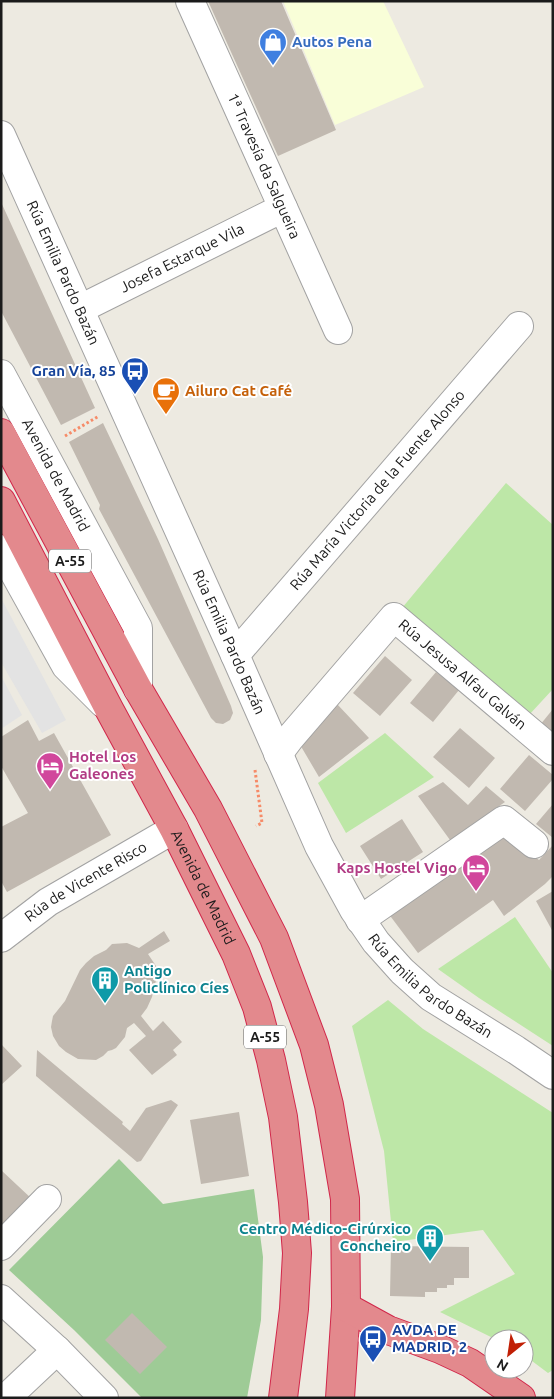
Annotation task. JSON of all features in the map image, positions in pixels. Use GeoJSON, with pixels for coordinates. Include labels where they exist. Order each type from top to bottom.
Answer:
{"type":"FeatureCollection","features":[{"type":"Feature","properties":{"kind":"highway","name":"Avenida de Madrid"},"geometry":{"type":"LineString","coordinates":[[1,433],[138,689],[208,809],[274,938],[314,1046],[329,1106],[345,1199],[346,1307],[340,1398]]}},
{"type":"Feature","properties":{"kind":"highway","name":"Avenida de Madrid"},"geometry":{"type":"LineString","coordinates":[[1,501],[109,709],[174,829],[236,954],[257,1007],[272,1060],[283,1117],[293,1202],[296,1253],[294,1309],[283,1398]]}},
{"type":"Feature","properties":{"kind":"highway"},"geometry":{"type":"LineString","coordinates":[[346,1307],[388,1330],[440,1349],[470,1364],[521,1398]]}},
{"type":"Feature","properties":{"kind":"street","name":"1ª Travesía da Salgueira"},"geometry":{"type":"LineString","coordinates":[[190,1],[338,330]]}},
{"type":"Feature","properties":{"kind":"street","name":"Rúa Emilia Pardo Bazán"},"geometry":{"type":"LineString","coordinates":[[1,135],[319,846],[360,920],[376,942],[402,971],[431,997],[553,1075]]}},
{"type":"Feature","properties":{"kind":"street","name":"Josefa Estarque Vila"},"geometry":{"type":"LineString","coordinates":[[80,309],[283,208]]}},
{"type":"Feature","properties":{"kind":"street","name":"Rúa María Victoria de la Fuente Alonso"},"geometry":{"type":"LineString","coordinates":[[235,655],[519,326]]}},
{"type":"Feature","properties":{"kind":"street","name":"Avenida de Madrid"},"geometry":{"type":"LineString","coordinates":[[1,374],[138,628],[138,689]]}},
{"type":"Feature","properties":{"kind":"street"},"geometry":{"type":"LineString","coordinates":[[5,564],[66,666],[109,709]]}},
{"type":"Feature","properties":{"kind":"street","name":"Rúa Jesusa Alfau Galván"},"geometry":{"type":"LineString","coordinates":[[278,754],[394,618],[553,751]]}},
{"type":"Feature","properties":{"kind":"street"},"geometry":{"type":"LineString","coordinates":[[360,920],[504,820],[534,844]]}},
{"type":"Feature","properties":{"kind":"street","name":"Rúa de Vicente Risco"},"geometry":{"type":"LineString","coordinates":[[1,938],[48,902],[174,829]]}},
{"type":"Feature","properties":{"kind":"street"},"geometry":{"type":"LineString","coordinates":[[1,1246],[47,1199]]}},
{"type":"Feature","properties":{"kind":"street"},"geometry":{"type":"LineString","coordinates":[[1,1299],[57,1350],[104,1398]]}},
{"type":"Feature","properties":{"kind":"street"},"geometry":{"type":"LineString","coordinates":[[6,1398],[57,1350]]}},
{"type":"Feature","properties":{"kind":"path"},"geometry":{"type":"LineString","coordinates":[[62,438],[101,415]]}},
{"type":"Feature","properties":{"kind":"path"},"geometry":{"type":"LineString","coordinates":[[255,769],[262,823],[256,826]]}},
{"type":"Feature","properties":{"kind":"shaded area"},"geometry":{"type":"Polygon","coordinates":[[[283,1],[383,1],[424,87],[335,125],[283,1]]]}},
{"type":"Feature","properties":{"kind":"shaded area"},"geometry":{"type":"Polygon","coordinates":[[[1,598],[66,720],[42,733],[1,662],[1,598]]]}},
{"type":"Feature","properties":{"kind":"shaded area"},"geometry":{"type":"Polygon","coordinates":[[[1,676],[22,715],[1,729],[1,676]]]}},
{"type":"Feature","properties":{"kind":"green space"},"geometry":{"type":"Polygon","coordinates":[[[506,483],[553,525],[553,689],[529,715],[402,608],[506,483]]]}},
{"type":"Feature","properties":{"kind":"green space"},"geometry":{"type":"Polygon","coordinates":[[[385,733],[434,777],[346,833],[318,783],[385,733]]]}},
{"type":"Feature","properties":{"kind":"green space"},"geometry":{"type":"Polygon","coordinates":[[[515,917],[553,973],[553,1046],[438,969],[515,917]]]}},
{"type":"Feature","properties":{"kind":"green space"},"geometry":{"type":"Polygon","coordinates":[[[388,1000],[423,1029],[553,1113],[553,1370],[548,1373],[534,1362],[534,1329],[484,1329],[484,1334],[440,1312],[515,1274],[483,1230],[393,1242],[384,1151],[352,1026],[388,1000]]]}},
{"type":"Feature","properties":{"kind":"green space"},"geometry":{"type":"Polygon","coordinates":[[[119,1159],[163,1204],[254,1189],[263,1257],[261,1320],[247,1398],[142,1398],[74,1330],[9,1270],[119,1159]]]}},
{"type":"Feature","properties":{"kind":"building","name":"Autos Pena"},"geometry":{"type":"Polygon","coordinates":[[[208,1],[281,1],[336,130],[278,156],[208,1]]]}},
{"type":"Feature","properties":{"kind":"building"},"geometry":{"type":"Polygon","coordinates":[[[1,202],[95,408],[61,425],[1,311],[1,202]]]}},
{"type":"Feature","properties":{"kind":"building"},"geometry":{"type":"Polygon","coordinates":[[[103,423],[158,539],[231,706],[233,713],[230,720],[223,724],[216,723],[211,718],[99,509],[100,505],[69,442],[103,423]]]}},
{"type":"Feature","properties":{"kind":"building"},"geometry":{"type":"Polygon","coordinates":[[[385,656],[412,680],[380,716],[353,693],[385,656]]]}},
{"type":"Feature","properties":{"kind":"building"},"geometry":{"type":"Polygon","coordinates":[[[436,672],[459,690],[433,722],[410,703],[436,672]]]}},
{"type":"Feature","properties":{"kind":"building"},"geometry":{"type":"Polygon","coordinates":[[[337,704],[369,738],[319,777],[299,743],[337,704]]]}},
{"type":"Feature","properties":{"kind":"building"},"geometry":{"type":"Polygon","coordinates":[[[553,709],[553,735],[540,725],[553,709]]]}},
{"type":"Feature","properties":{"kind":"building","name":"Hotel Los Galeones"},"geometry":{"type":"Polygon","coordinates":[[[28,720],[39,741],[54,733],[111,835],[7,892],[1,881],[1,827],[28,813],[1,766],[1,737],[28,720]]]}},
{"type":"Feature","properties":{"kind":"building"},"geometry":{"type":"Polygon","coordinates":[[[460,728],[495,758],[469,788],[433,757],[460,728]]]}},
{"type":"Feature","properties":{"kind":"building"},"geometry":{"type":"Polygon","coordinates":[[[529,755],[553,775],[553,779],[525,811],[500,789],[529,755]]]}},
{"type":"Feature","properties":{"kind":"building"},"geometry":{"type":"Polygon","coordinates":[[[443,782],[468,805],[486,786],[505,802],[450,840],[418,796],[443,782]]]}},
{"type":"Feature","properties":{"kind":"building"},"geometry":{"type":"Polygon","coordinates":[[[553,804],[553,838],[536,824],[553,804]]]}},
{"type":"Feature","properties":{"kind":"building"},"geometry":{"type":"Polygon","coordinates":[[[402,819],[423,852],[381,879],[360,846],[402,819]]]}},
{"type":"Feature","properties":{"kind":"building","name":"Kaps Hostel Vigo"},"geometry":{"type":"Polygon","coordinates":[[[504,830],[539,860],[553,845],[553,876],[504,916],[493,900],[418,953],[388,913],[504,830]]]}},
{"type":"Feature","properties":{"kind":"building"},"geometry":{"type":"Polygon","coordinates":[[[553,891],[553,932],[536,901],[553,891]]]}},
{"type":"Feature","properties":{"kind":"building","name":"Antigo Policlínico Cíes"},"geometry":{"type":"Polygon","coordinates":[[[164,931],[170,941],[148,954],[160,976],[156,980],[147,1008],[141,1016],[153,1031],[163,1021],[182,1042],[173,1050],[177,1055],[152,1075],[129,1050],[146,1036],[134,1023],[127,1028],[125,1037],[116,1048],[108,1051],[96,1060],[78,1059],[59,1046],[53,1036],[51,1027],[53,1016],[65,1001],[80,970],[86,963],[112,944],[127,943],[139,948],[164,931]]]}},
{"type":"Feature","properties":{"kind":"building"},"geometry":{"type":"Polygon","coordinates":[[[1,1044],[22,1066],[1,1085],[1,1044]]]}},
{"type":"Feature","properties":{"kind":"building"},"geometry":{"type":"Polygon","coordinates":[[[37,1050],[123,1122],[122,1124],[130,1131],[146,1108],[171,1100],[178,1105],[141,1161],[137,1162],[36,1076],[37,1050]]]}},
{"type":"Feature","properties":{"kind":"building"},"geometry":{"type":"Polygon","coordinates":[[[239,1112],[249,1176],[201,1184],[190,1120],[239,1112]]]}},
{"type":"Feature","properties":{"kind":"building"},"geometry":{"type":"Polygon","coordinates":[[[1,1170],[33,1200],[1,1234],[1,1170]]]}},
{"type":"Feature","properties":{"kind":"building","name":"Centro Médico-Cirúrxico Concheiro"},"geometry":{"type":"Polygon","coordinates":[[[391,1246],[469,1247],[469,1278],[454,1278],[454,1285],[447,1285],[447,1288],[437,1288],[437,1292],[425,1292],[425,1297],[390,1296],[391,1246]]]}},
{"type":"Feature","properties":{"kind":"building"},"geometry":{"type":"Polygon","coordinates":[[[132,1313],[167,1347],[140,1374],[105,1340],[132,1313]]]}},
{"type":"Feature","properties":{"kind":"place","name":"Autos Pena"},"geometry":{"type":"Point","coordinates":[273,66]}},
{"type":"Feature","properties":{"kind":"place","name":"Gran Vía, 85"},"geometry":{"type":"Point","coordinates":[135,395]}},
{"type":"Feature","properties":{"kind":"place","name":"Ailuro Cat Café"},"geometry":{"type":"Point","coordinates":[166,415]}},
{"type":"Feature","properties":{"kind":"place","name":"Hotel Los Galeones"},"geometry":{"type":"Point","coordinates":[50,790]}},
{"type":"Feature","properties":{"kind":"place","name":"Kaps Hostel Vigo"},"geometry":{"type":"Point","coordinates":[476,892]}},
{"type":"Feature","properties":{"kind":"place","name":"Antigo Policlínico Cíes"},"geometry":{"type":"Point","coordinates":[105,1004]}},
{"type":"Feature","properties":{"kind":"place","name":"Centro Médico-Cirúrxico Concheiro"},"geometry":{"type":"Point","coordinates":[430,1262]}},
{"type":"Feature","properties":{"kind":"place","name":"AVDA DE MADRID, 2"},"geometry":{"type":"Point","coordinates":[373,1363]}}]}
